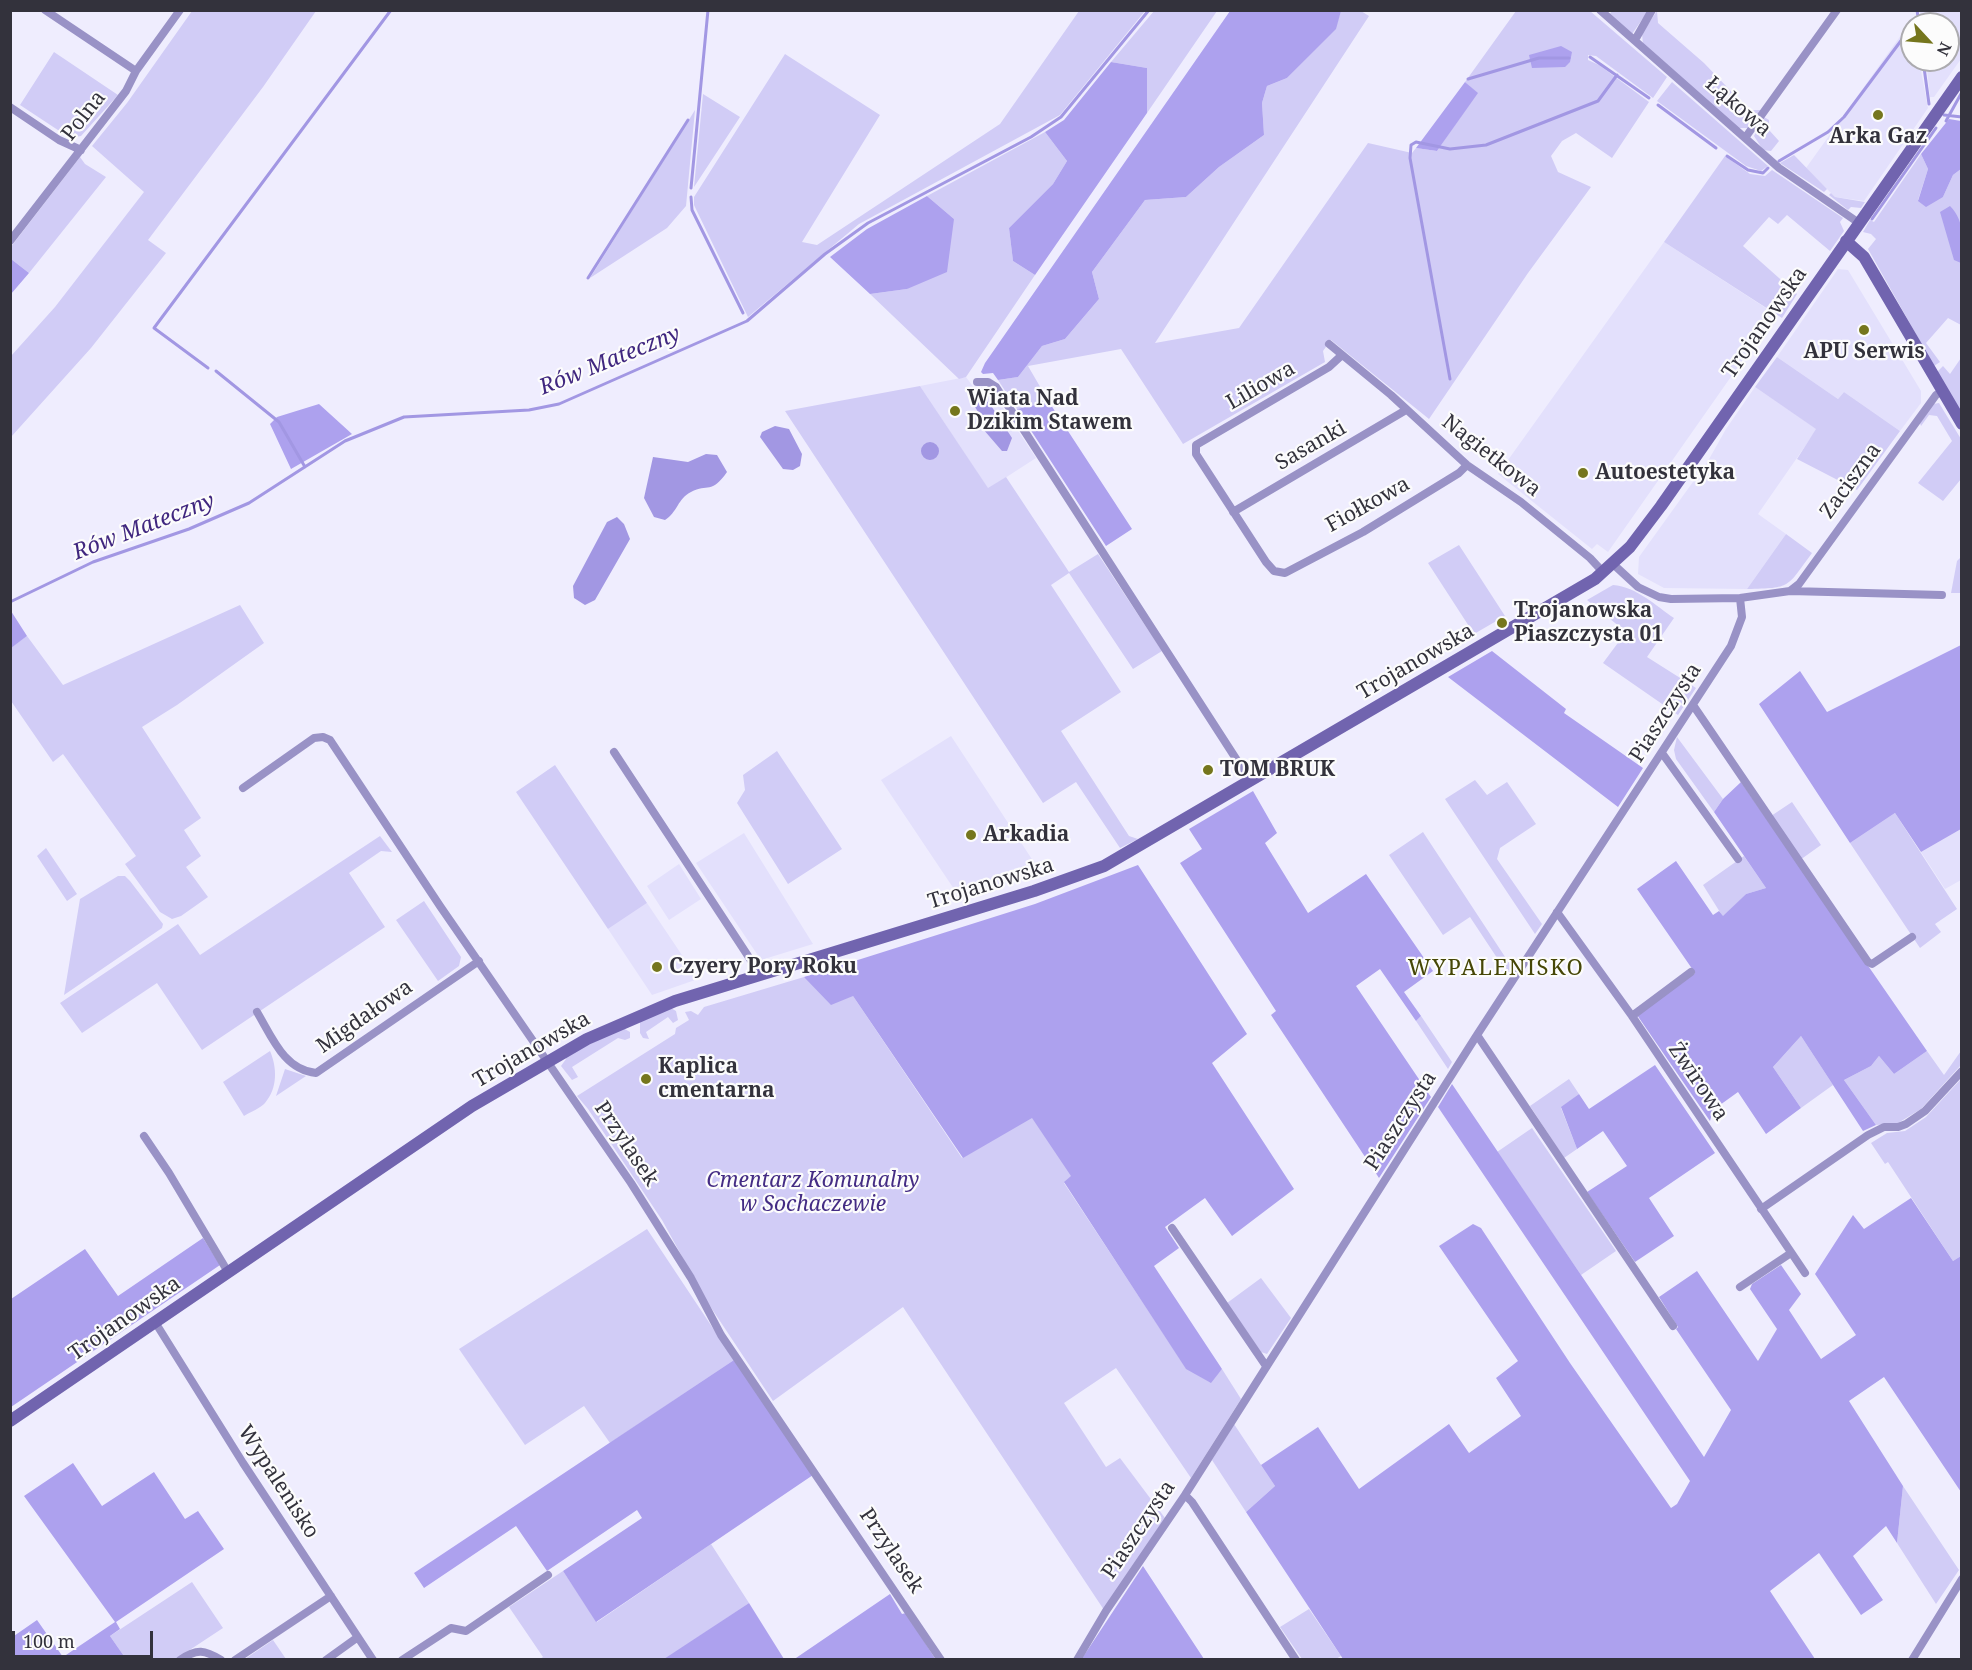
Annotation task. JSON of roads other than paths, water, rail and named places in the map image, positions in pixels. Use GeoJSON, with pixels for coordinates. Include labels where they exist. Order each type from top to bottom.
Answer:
{"type":"FeatureCollection","features":[{"type":"Feature","properties":{"kind":"street"},"geometry":{"type":"LineString","coordinates":[[45,10],[136,71]]}},
{"type":"Feature","properties":{"kind":"street","name":"Polna"},"geometry":{"type":"LineString","coordinates":[[10,241],[126,91],[136,71],[180,10]]}},
{"type":"Feature","properties":{"kind":"street","name":"Łąkowa"},"geometry":{"type":"LineString","coordinates":[[1600,10],[1779,168],[1859,224]]}},
{"type":"Feature","properties":{"kind":"street"},"geometry":{"type":"LineString","coordinates":[[1635,40],[1652,10]]}},
{"type":"Feature","properties":{"kind":"street"},"geometry":{"type":"LineString","coordinates":[[1745,138],[1837,10]]}},
{"type":"Feature","properties":{"kind":"street","name":"Trojanowska"},"geometry":{"type":"LineString","coordinates":[[10,1422],[472,1106],[548,1062],[627,1020],[675,1001],[1075,878],[1132,851],[1251,782],[1608,568],[1630,547],[1660,506],[1962,77]]}},
{"type":"Feature","properties":{"kind":"street"},"geometry":{"type":"LineString","coordinates":[[10,107],[59,140],[81,150]]}},
{"type":"Feature","properties":{"kind":"street"},"geometry":{"type":"LineString","coordinates":[[1846,241],[1864,257],[1962,424]]}},
{"type":"Feature","properties":{"kind":"street","name":"Nagietkowa"},"geometry":{"type":"LineString","coordinates":[[1329,345],[1467,465],[1521,502],[1590,558],[1608,568]]}},
{"type":"Feature","properties":{"kind":"street","name":"Liliowa"},"geometry":{"type":"LineString","coordinates":[[1233,512],[1196,454],[1196,445],[1329,367],[1342,355]]}},
{"type":"Feature","properties":{"kind":"street"},"geometry":{"type":"LineString","coordinates":[[977,382],[988,382],[996,387],[1251,782]]}},
{"type":"Feature","properties":{"kind":"street","name":"Zaciszna"},"geometry":{"type":"LineString","coordinates":[[1790,591],[1799,584],[1936,395],[1942,391]]}},
{"type":"Feature","properties":{"kind":"street","name":"Sasanki"},"geometry":{"type":"LineString","coordinates":[[1233,512],[1406,410]]}},
{"type":"Feature","properties":{"kind":"street","name":"Fiołkowa"},"geometry":{"type":"LineString","coordinates":[[1233,512],[1266,562],[1274,571],[1285,573],[1363,532],[1459,473],[1467,465]]}},
{"type":"Feature","properties":{"kind":"street"},"geometry":{"type":"LineString","coordinates":[[1608,568],[1659,597],[1740,598],[1790,591],[1942,595]]}},
{"type":"Feature","properties":{"kind":"street","name":"Piaszczysta"},"geometry":{"type":"LineString","coordinates":[[1077,1659],[1106,1611],[1185,1495],[1477,1035],[1737,635],[1743,610],[1740,598]]}},
{"type":"Feature","properties":{"kind":"street"},"geometry":{"type":"LineString","coordinates":[[1693,705],[1868,962],[1872,964],[1912,936]]}},
{"type":"Feature","properties":{"kind":"street","name":"Przylasek"},"geometry":{"type":"LineString","coordinates":[[243,788],[314,738],[323,736],[330,740],[679,1259],[721,1335],[941,1659]]}},
{"type":"Feature","properties":{"kind":"street"},"geometry":{"type":"LineString","coordinates":[[614,752],[752,962],[755,977]]}},
{"type":"Feature","properties":{"kind":"street"},"geometry":{"type":"LineString","coordinates":[[1662,753],[1738,859]]}},
{"type":"Feature","properties":{"kind":"street","name":"Żwirowa"},"geometry":{"type":"LineString","coordinates":[[1557,912],[1632,1016],[1805,1273]]}},
{"type":"Feature","properties":{"kind":"street","name":"Migdałowa"},"geometry":{"type":"LineString","coordinates":[[257,1012],[289,1063],[305,1072],[316,1073],[479,961]]}},
{"type":"Feature","properties":{"kind":"street"},"geometry":{"type":"LineString","coordinates":[[1632,1016],[1691,972]]}},
{"type":"Feature","properties":{"kind":"street"},"geometry":{"type":"LineString","coordinates":[[1477,1035],[1673,1326]]}},
{"type":"Feature","properties":{"kind":"street"},"geometry":{"type":"LineString","coordinates":[[1761,1209],[1868,1135],[1884,1127],[1898,1127],[1919,1115],[1962,1071]]}},
{"type":"Feature","properties":{"kind":"street"},"geometry":{"type":"LineString","coordinates":[[144,1136],[169,1173],[228,1272]]}},
{"type":"Feature","properties":{"kind":"street"},"geometry":{"type":"LineString","coordinates":[[1172,1228],[1266,1366]]}},
{"type":"Feature","properties":{"kind":"street"},"geometry":{"type":"LineString","coordinates":[[1740,1287],[1791,1253]]}},
{"type":"Feature","properties":{"kind":"street","name":"Wypalenisko"},"geometry":{"type":"LineString","coordinates":[[155,1322],[373,1659]]}},
{"type":"Feature","properties":{"kind":"street"},"geometry":{"type":"LineString","coordinates":[[1185,1495],[1192,1502],[1296,1659]]}},
{"type":"Feature","properties":{"kind":"street"},"geometry":{"type":"LineString","coordinates":[[402,1659],[451,1628],[466,1631],[548,1575]]}},
{"type":"Feature","properties":{"kind":"street"},"geometry":{"type":"LineString","coordinates":[[1912,1659],[1962,1579]]}},
{"type":"Feature","properties":{"kind":"street"},"geometry":{"type":"LineString","coordinates":[[235,1659],[331,1596]]}},
{"type":"Feature","properties":{"kind":"street"},"geometry":{"type":"LineString","coordinates":[[326,1659],[358,1637]]}},
{"type":"Feature","properties":{"kind":"street"},"geometry":{"type":"LineString","coordinates":[[180,1659],[192,1652],[202,1650],[221,1659]]}},
{"type":"Feature","properties":{"kind":"waterway"},"geometry":{"type":"LineString","coordinates":[[208,368],[154,328],[391,10]]}},
{"type":"Feature","properties":{"kind":"waterway"},"geometry":{"type":"LineString","coordinates":[[691,188],[708,10]]}},
{"type":"Feature","properties":{"kind":"waterway","name":"Rów Mateczny"},"geometry":{"type":"LineString","coordinates":[[10,602],[93,562],[189,529],[249,503],[345,441],[404,417],[529,410],[559,404],[747,321],[825,254],[868,223],[1031,137],[1061,117],[1149,10]]}},
{"type":"Feature","properties":{"kind":"waterway"},"geometry":{"type":"LineString","coordinates":[[1779,161],[1828,132],[1844,117],[1900,42]]}},
{"type":"Feature","properties":{"kind":"waterway"},"geometry":{"type":"LineString","coordinates":[[1590,57],[1649,98]]}},
{"type":"Feature","properties":{"kind":"waterway"},"geometry":{"type":"LineString","coordinates":[[1468,79],[1539,58],[1569,58]]}},
{"type":"Feature","properties":{"kind":"waterway","name":"Rów Mateczny"},"geometry":{"type":"LineString","coordinates":[[1925,72],[1929,104]]}},
{"type":"Feature","properties":{"kind":"waterway"},"geometry":{"type":"LineString","coordinates":[[1450,379],[1410,158],[1411,145],[1416,142],[1450,149],[1486,145],[1598,101],[1617,75]]}},
{"type":"Feature","properties":{"kind":"waterway"},"geometry":{"type":"LineString","coordinates":[[1946,121],[1962,92]]}},
{"type":"Feature","properties":{"kind":"waterway"},"geometry":{"type":"LineString","coordinates":[[1658,105],[1716,148]]}},
{"type":"Feature","properties":{"kind":"waterway","name":"Rów Mateczny"},"geometry":{"type":"LineString","coordinates":[[1944,115],[1962,117]]}},
{"type":"Feature","properties":{"kind":"waterway"},"geometry":{"type":"LineString","coordinates":[[588,278],[688,120]]}},
{"type":"Feature","properties":{"kind":"waterway"},"geometry":{"type":"LineString","coordinates":[[1872,219],[1936,128]]}},
{"type":"Feature","properties":{"kind":"waterway"},"geometry":{"type":"LineString","coordinates":[[1727,156],[1748,170],[1763,173],[1768,168]]}},
{"type":"Feature","properties":{"kind":"waterway"},"geometry":{"type":"LineString","coordinates":[[691,197],[692,210],[743,313]]}},
{"type":"Feature","properties":{"kind":"waterway"},"geometry":{"type":"LineString","coordinates":[[216,371],[279,422],[305,467]]}},
{"type":"Feature","properties":{"kind":"place","name":"Arka Gaz"},"geometry":{"type":"Point","coordinates":[1878,115]}},
{"type":"Feature","properties":{"kind":"place","name":"APU Serwis"},"geometry":{"type":"Point","coordinates":[1864,330]}},
{"type":"Feature","properties":{"kind":"place","name":"Wiata Nad Dzikim Stawem"},"geometry":{"type":"Point","coordinates":[955,411]}},
{"type":"Feature","properties":{"kind":"place","name":"Autoestetyka"},"geometry":{"type":"Point","coordinates":[1583,473]}},
{"type":"Feature","properties":{"kind":"place","name":"Trojanowska Piaszczysta 01"},"geometry":{"type":"Point","coordinates":[1502,623]}},
{"type":"Feature","properties":{"kind":"place","name":"TOM BRUK"},"geometry":{"type":"Point","coordinates":[1208,770]}},
{"type":"Feature","properties":{"kind":"place","name":"Arkadia"},"geometry":{"type":"Point","coordinates":[971,835]}},
{"type":"Feature","properties":{"kind":"place","name":"Czyery Pory Roku"},"geometry":{"type":"Point","coordinates":[657,967]}},
{"type":"Feature","properties":{"kind":"place","name":"Kaplica cmentarna"},"geometry":{"type":"Point","coordinates":[646,1079]}},
{"type":"Feature","properties":{"kind":"district","name":"WYPALENISKO"},"geometry":{"type":"Point","coordinates":[1496,969]}},
{"type":"Feature","properties":{"kind":"park label","name":"Cmentarz Komunalny w Sochaczewie"},"geometry":{"type":"Point","coordinates":[813,1193]}}]}
